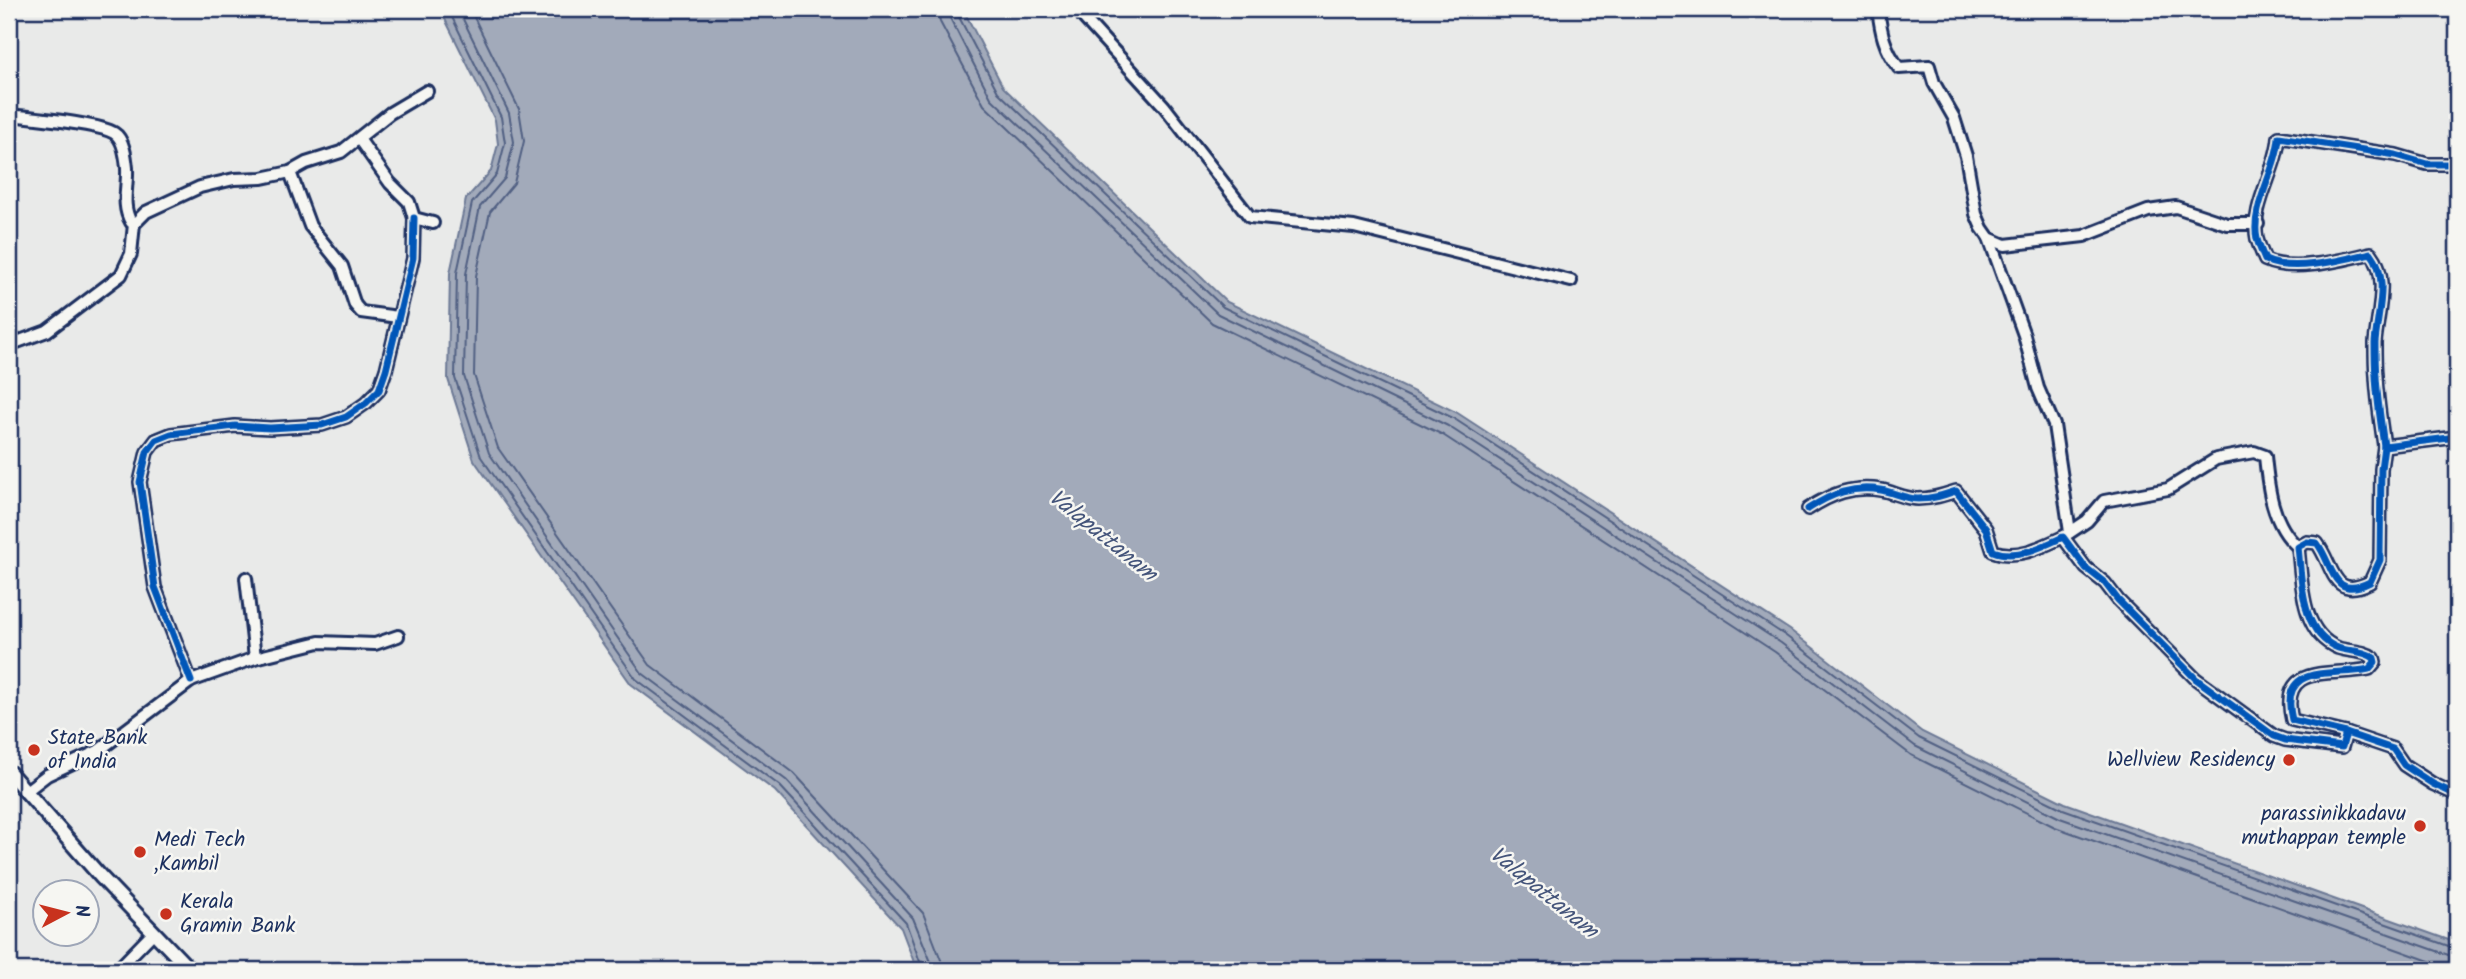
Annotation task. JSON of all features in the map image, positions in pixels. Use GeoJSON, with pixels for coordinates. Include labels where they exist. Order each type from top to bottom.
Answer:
{"type":"FeatureCollection","features":[{"type":"Feature","properties":{"kind":"main road"},"geometry":{"type":"LineString","coordinates":[[9,772],[101,877],[190,970]]}},
{"type":"Feature","properties":{"kind":"street"},"geometry":{"type":"LineString","coordinates":[[1079,9],[1083,17],[1164,106],[1250,217],[1354,227],[1571,281]]}},
{"type":"Feature","properties":{"kind":"street"},"geometry":{"type":"LineString","coordinates":[[1878,9],[1880,31],[1887,52],[1899,68],[1929,66],[1934,83],[1954,118],[1966,156],[1976,214],[1989,238],[2024,334],[2038,388],[2054,425],[2067,534],[2086,569],[2105,583],[2118,600],[2196,679],[2253,722],[2285,740],[2342,747],[2346,733]]}},
{"type":"Feature","properties":{"kind":"street"},"geometry":{"type":"LineString","coordinates":[[9,345],[47,331],[121,275],[131,254],[134,223],[146,212],[200,187],[234,179],[262,178],[290,172],[306,163],[341,152],[390,113],[427,91]]}},
{"type":"Feature","properties":{"kind":"street"},"geometry":{"type":"LineString","coordinates":[[11,115],[66,122],[114,133],[121,141],[127,168],[126,214],[134,223]]}},
{"type":"Feature","properties":{"kind":"street"},"geometry":{"type":"LineString","coordinates":[[2298,547],[2307,542],[2318,543],[2333,576],[2342,585],[2356,588],[2370,582],[2380,560],[2381,469],[2384,446],[2375,374],[2375,341],[2381,287],[2376,260],[2371,253],[2293,266],[2273,264],[2265,260],[2256,237],[2259,211],[2278,151],[2278,137],[2396,155],[2427,164],[2457,164]]}},
{"type":"Feature","properties":{"kind":"street"},"geometry":{"type":"LineString","coordinates":[[191,681],[155,587],[139,482],[147,452],[156,440],[171,434],[235,426],[270,428],[321,425],[346,417],[379,390],[412,258],[414,218],[409,202],[390,183],[359,139]]}},
{"type":"Feature","properties":{"kind":"street"},"geometry":{"type":"LineString","coordinates":[[290,172],[310,226],[342,266],[355,304],[361,312],[398,317]]}},
{"type":"Feature","properties":{"kind":"street"},"geometry":{"type":"LineString","coordinates":[[1989,238],[2006,245],[2084,236],[2148,211],[2176,207],[2227,224],[2258,223]]}},
{"type":"Feature","properties":{"kind":"street"},"geometry":{"type":"LineString","coordinates":[[414,218],[433,223]]}},
{"type":"Feature","properties":{"kind":"street"},"geometry":{"type":"LineString","coordinates":[[2384,446],[2457,437]]}},
{"type":"Feature","properties":{"kind":"street"},"geometry":{"type":"LineString","coordinates":[[1808,509],[1834,493],[1849,490],[1881,490],[1915,500],[1956,491],[1986,529],[1993,551],[2002,555],[2027,552],[2067,534],[2087,521],[2104,502],[2168,489],[2216,459],[2254,452],[2265,456],[2274,506],[2286,534],[2298,547],[2310,620],[2317,631],[2335,647],[2367,653],[2375,662],[2369,669],[2315,673],[2298,682],[2291,689],[2289,702],[2292,720],[2346,733],[2393,749],[2404,765],[2457,796]]}},
{"type":"Feature","properties":{"kind":"street"},"geometry":{"type":"LineString","coordinates":[[246,578],[255,658]]}},
{"type":"Feature","properties":{"kind":"street"},"geometry":{"type":"LineString","coordinates":[[25,792],[47,775],[98,751],[191,681],[255,658],[318,642],[375,644],[398,636]]}},
{"type":"Feature","properties":{"kind":"street"},"geometry":{"type":"LineString","coordinates":[[117,970],[155,932]]}},
{"type":"Feature","properties":{"kind":"water","name":"Valapattanam"},"geometry":{"type":"Polygon","coordinates":[[[440,9],[963,9],[1003,87],[1227,302],[1456,412],[1790,630],[1922,732],[2065,803],[2457,943],[2457,970],[917,970],[901,928],[775,791],[631,684],[474,460],[448,379],[450,273],[466,199],[491,171],[498,144],[495,120],[440,9]]]}},
{"type":"Feature","properties":{"kind":"cycle path"},"geometry":{"type":"LineString","coordinates":[[2384,446],[2375,364],[2381,285],[2377,263],[2371,253],[2303,265],[2276,264],[2265,260],[2257,239],[2260,201],[2274,162],[2279,137],[2396,155],[2427,164],[2457,164]]}},
{"type":"Feature","properties":{"kind":"cycle path"},"geometry":{"type":"LineString","coordinates":[[191,681],[155,587],[140,482],[147,452],[156,440],[171,434],[235,426],[270,428],[322,425],[346,417],[366,403],[379,390],[386,370],[413,258],[414,218]]}},
{"type":"Feature","properties":{"kind":"cycle path"},"geometry":{"type":"LineString","coordinates":[[2457,437],[2384,446],[2381,469],[2380,560],[2370,582],[2358,587],[2341,584],[2317,543],[2307,542],[2298,547],[2302,590],[2316,631],[2338,648],[2366,654],[2374,658],[2375,662],[2369,669],[2312,675],[2301,680],[2293,688],[2290,701],[2292,720],[2346,733],[2393,749],[2404,765],[2433,784],[2457,795]]}},
{"type":"Feature","properties":{"kind":"cycle path"},"geometry":{"type":"LineString","coordinates":[[1808,509],[1834,495],[1852,490],[1881,490],[1918,499],[1933,498],[1956,491],[1986,529],[1993,551],[2020,553],[2063,537],[2086,568],[2105,583],[2118,600],[2196,679],[2274,736],[2285,740],[2342,747],[2346,733]]}},
{"type":"Feature","properties":{"kind":"place","name":"State Bank of India"},"geometry":{"type":"Point","coordinates":[34,750]}},
{"type":"Feature","properties":{"kind":"place","name":"Wellview Residency"},"geometry":{"type":"Point","coordinates":[2289,760]}},
{"type":"Feature","properties":{"kind":"place","name":"parassinikkadavu muthappan temple"},"geometry":{"type":"Point","coordinates":[2420,826]}},
{"type":"Feature","properties":{"kind":"place","name":"Medi Tech ,Kambil"},"geometry":{"type":"Point","coordinates":[140,852]}},
{"type":"Feature","properties":{"kind":"place","name":"Kerala Gramin Bank"},"geometry":{"type":"Point","coordinates":[166,914]}}]}
